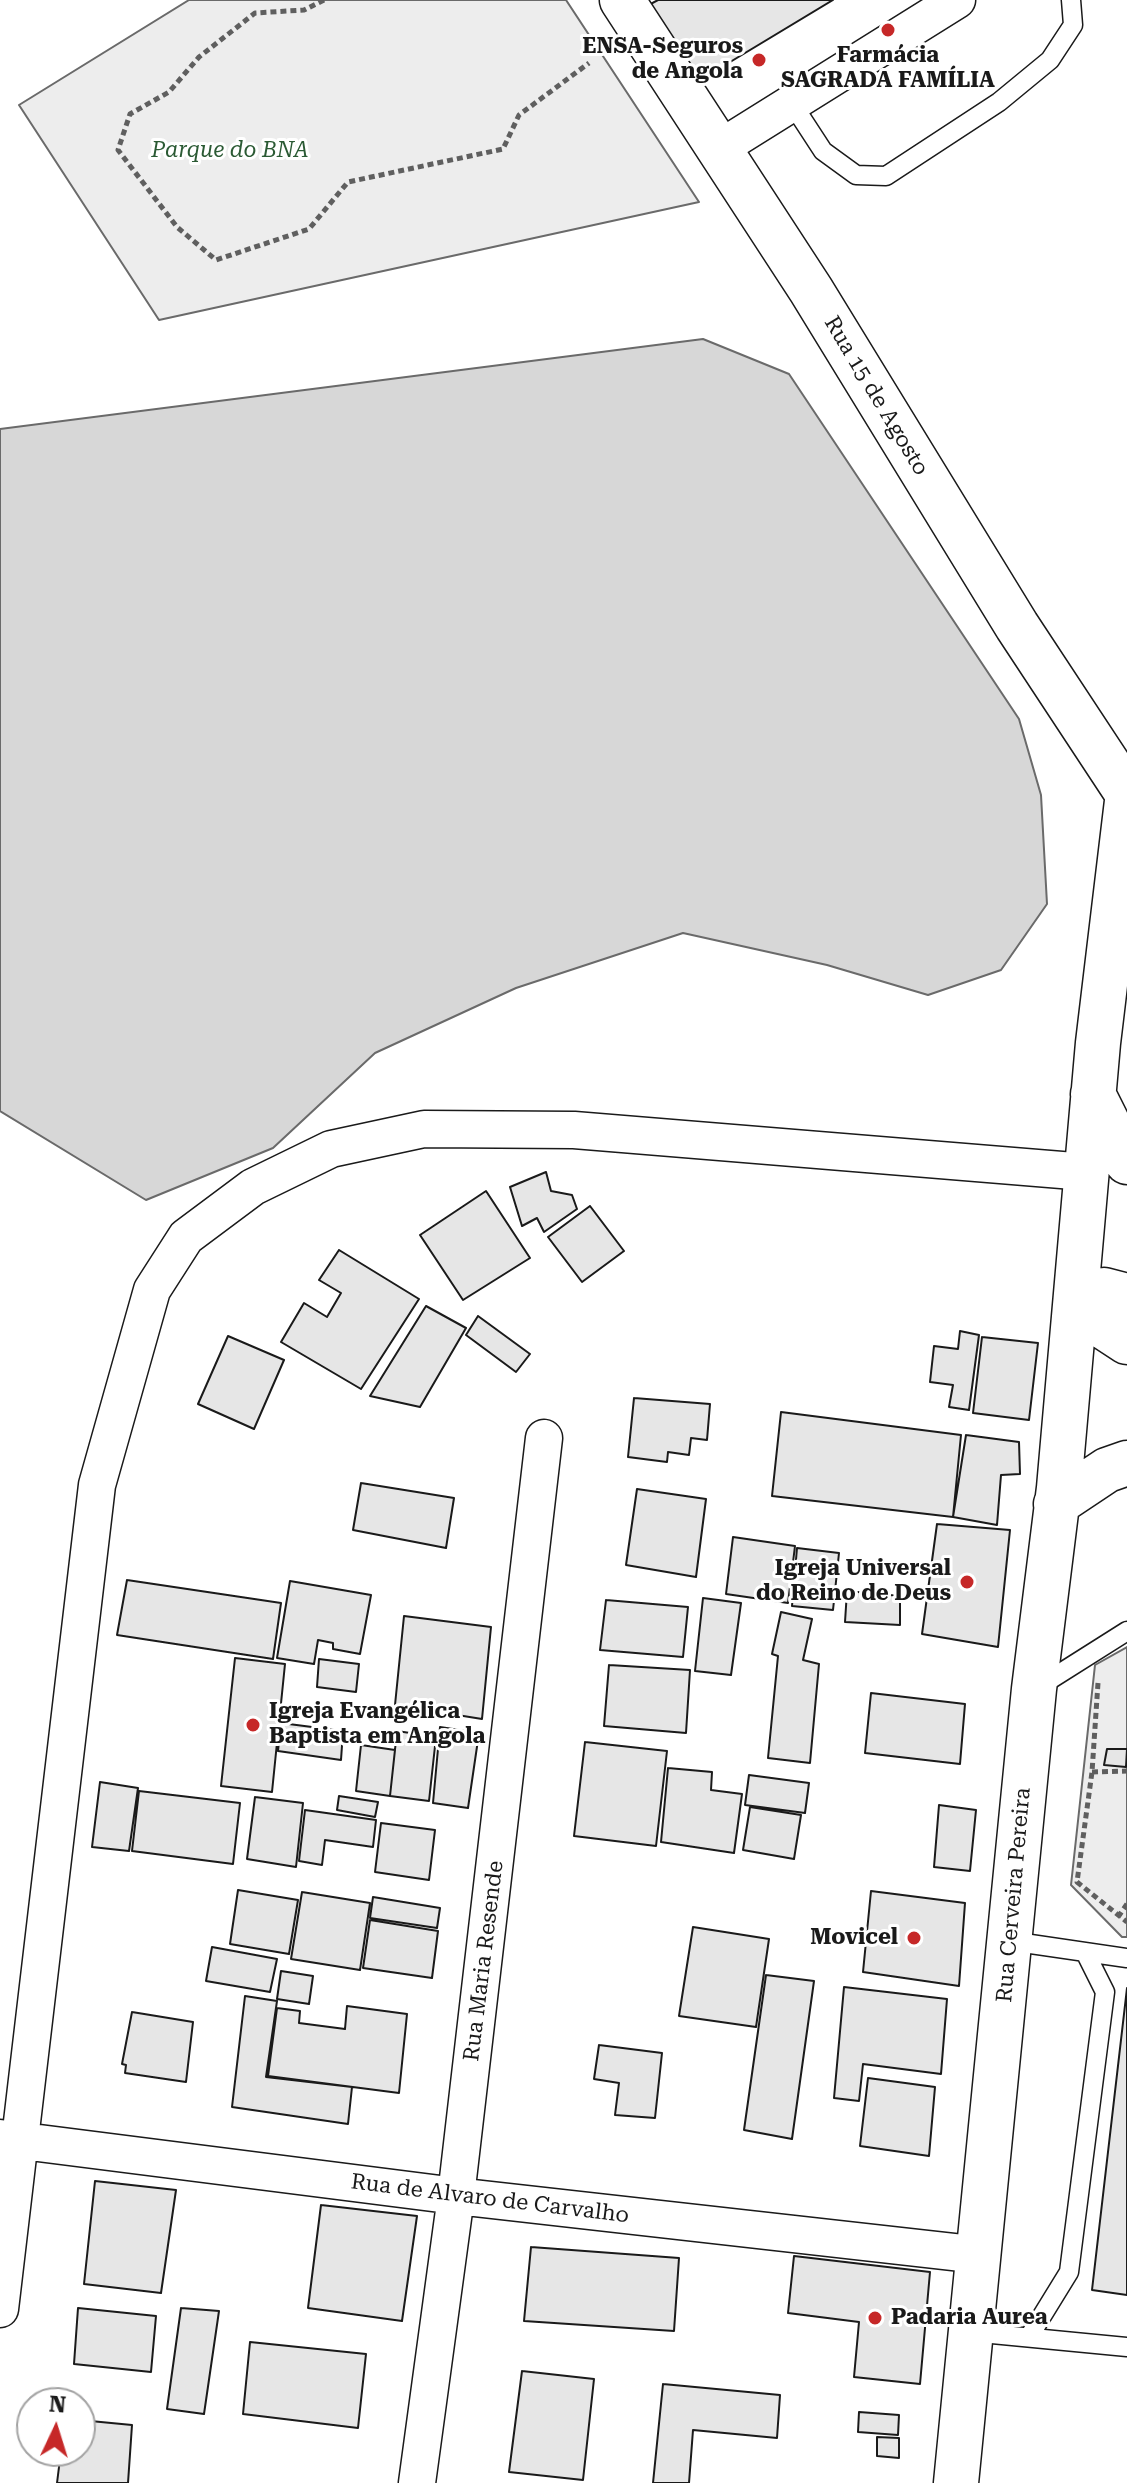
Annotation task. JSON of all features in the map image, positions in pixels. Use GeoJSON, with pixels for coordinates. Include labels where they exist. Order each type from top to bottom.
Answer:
{"type":"FeatureCollection","features":[{"type":"Feature","properties":{"kind":"main road","name":"Rua 15 de Agosto"},"geometry":{"type":"LineString","coordinates":[[622,0],[811,290],[1017,626],[1127,793]]}},
{"type":"Feature","properties":{"kind":"main road"},"geometry":{"type":"LineString","coordinates":[[1106,1167],[1094,1086],[1127,801]]}},
{"type":"Feature","properties":{"kind":"main road","name":"Rua Cerveira Pereira"},"geometry":{"type":"LineString","coordinates":[[956,2483],[1034,1689],[1076,1302],[1106,1167]]}},
{"type":"Feature","properties":{"kind":"main road"},"geometry":{"type":"LineString","coordinates":[[1127,1296],[1104,1290],[1076,1302],[1127,1342]]}},
{"type":"Feature","properties":{"kind":"main road"},"geometry":{"type":"LineString","coordinates":[[1056,1504],[1107,1470],[1127,1463]]}},
{"type":"Feature","properties":{"kind":"street"},"geometry":{"type":"LineString","coordinates":[[720,148],[957,0]]}},
{"type":"Feature","properties":{"kind":"street"},"geometry":{"type":"LineString","coordinates":[[0,2309],[9,2139],[97,1485],[152,1290],[186,1237],[253,1187],[331,1149],[424,1129],[574,1130],[1106,1167]]}},
{"type":"Feature","properties":{"kind":"street","name":"Rua Maria Resende"},"geometry":{"type":"LineString","coordinates":[[417,2483],[456,2196],[544,1438]]}},
{"type":"Feature","properties":{"kind":"street","name":"Rua de Alvaro de Carvalho"},"geometry":{"type":"LineString","coordinates":[[9,2139],[456,2196],[980,2255]]}},
{"type":"Feature","properties":{"kind":"lane"},"geometry":{"type":"LineString","coordinates":[[793,105],[823,151],[856,175],[886,176],[999,102],[1050,60],[1073,25],[1071,0]]}},
{"type":"Feature","properties":{"kind":"lane"},"geometry":{"type":"LineString","coordinates":[[1034,1689],[1127,1631]]}},
{"type":"Feature","properties":{"kind":"lane"},"geometry":{"type":"LineString","coordinates":[[1010,1941],[1127,1958]]}},
{"type":"Feature","properties":{"kind":"lane"},"geometry":{"type":"LineString","coordinates":[[1029,2337],[1069,2272],[1105,1992],[1085,1952]]}},
{"type":"Feature","properties":{"kind":"lane"},"geometry":{"type":"LineString","coordinates":[[971,2332],[1127,2347]]}},
{"type":"Feature","properties":{"kind":"path"},"geometry":{"type":"LineString","coordinates":[[324,0],[304,10],[255,13],[199,57],[169,92],[130,114],[118,150],[177,227],[216,260],[309,229],[348,182],[503,149],[519,115],[589,63]]}},
{"type":"Feature","properties":{"kind":"path"},"geometry":{"type":"LineString","coordinates":[[1098,1678],[1092,1772],[1077,1882],[1127,1922]]}},
{"type":"Feature","properties":{"kind":"path"},"geometry":{"type":"LineString","coordinates":[[1092,1772],[1127,1771]]}},
{"type":"Feature","properties":{"kind":"path"},"geometry":{"type":"LineString","coordinates":[[1118,1917],[1127,1904]]}},
{"type":"Feature","properties":{"kind":"green space","name":"Parque do BNA"},"geometry":{"type":"Polygon","coordinates":[[[189,0],[566,0],[699,202],[159,320],[19,105],[189,0]]]}},
{"type":"Feature","properties":{"kind":"green space"},"geometry":{"type":"Polygon","coordinates":[[[1127,1647],[1127,1937],[1122,1937],[1071,1885],[1095,1665],[1127,1647]]]}},
{"type":"Feature","properties":{"kind":"shaded area"},"geometry":{"type":"Polygon","coordinates":[[[703,339],[789,374],[1019,719],[1041,795],[1047,904],[1001,970],[928,995],[827,965],[683,933],[516,988],[375,1053],[273,1148],[146,1200],[0,1111],[0,429],[703,339]]]}},
{"type":"Feature","properties":{"kind":"building"},"geometry":{"type":"Polygon","coordinates":[[[658,0],[833,0],[692,85],[643,8],[658,0]]]}},
{"type":"Feature","properties":{"kind":"building"},"geometry":{"type":"Polygon","coordinates":[[[546,1172],[551,1191],[572,1195],[577,1209],[544,1232],[537,1218],[522,1226],[510,1187],[546,1172]]]}},
{"type":"Feature","properties":{"kind":"building"},"geometry":{"type":"Polygon","coordinates":[[[486,1191],[530,1258],[463,1300],[420,1235],[486,1191]]]}},
{"type":"Feature","properties":{"kind":"building"},"geometry":{"type":"Polygon","coordinates":[[[590,1206],[624,1251],[582,1282],[548,1237],[590,1206]]]}},
{"type":"Feature","properties":{"kind":"building"},"geometry":{"type":"Polygon","coordinates":[[[339,1250],[419,1299],[361,1389],[281,1342],[304,1303],[327,1317],[341,1293],[319,1280],[339,1250]]]}},
{"type":"Feature","properties":{"kind":"building"},"geometry":{"type":"Polygon","coordinates":[[[426,1306],[466,1328],[420,1407],[370,1396],[426,1306]]]}},
{"type":"Feature","properties":{"kind":"building"},"geometry":{"type":"Polygon","coordinates":[[[478,1316],[530,1354],[516,1372],[466,1335],[478,1316]]]}},
{"type":"Feature","properties":{"kind":"building"},"geometry":{"type":"Polygon","coordinates":[[[960,1331],[979,1335],[969,1410],[949,1407],[953,1385],[930,1382],[934,1346],[958,1349],[960,1331]]]}},
{"type":"Feature","properties":{"kind":"building"},"geometry":{"type":"Polygon","coordinates":[[[228,1336],[284,1360],[254,1429],[198,1404],[228,1336]]]}},
{"type":"Feature","properties":{"kind":"building"},"geometry":{"type":"Polygon","coordinates":[[[982,1337],[1038,1343],[1029,1420],[973,1413],[982,1337]]]}},
{"type":"Feature","properties":{"kind":"building"},"geometry":{"type":"Polygon","coordinates":[[[634,1398],[710,1404],[707,1440],[691,1438],[689,1455],[668,1452],[667,1462],[628,1457],[634,1398]]]}},
{"type":"Feature","properties":{"kind":"building"},"geometry":{"type":"Polygon","coordinates":[[[781,1412],[961,1435],[953,1517],[772,1496],[781,1412]]]}},
{"type":"Feature","properties":{"kind":"building"},"geometry":{"type":"Polygon","coordinates":[[[966,1435],[1019,1442],[1020,1474],[1001,1475],[997,1525],[953,1517],[966,1435]]]}},
{"type":"Feature","properties":{"kind":"building"},"geometry":{"type":"Polygon","coordinates":[[[361,1483],[454,1498],[446,1548],[353,1530],[361,1483]]]}},
{"type":"Feature","properties":{"kind":"building"},"geometry":{"type":"Polygon","coordinates":[[[637,1489],[706,1499],[696,1577],[626,1565],[637,1489]]]}},
{"type":"Feature","properties":{"kind":"building","name":"Igreja Universal do Reino de Deus"},"geometry":{"type":"Polygon","coordinates":[[[937,1524],[1010,1530],[998,1647],[922,1634],[937,1524]]]}},
{"type":"Feature","properties":{"kind":"building"},"geometry":{"type":"Polygon","coordinates":[[[733,1537],[795,1546],[788,1603],[726,1594],[733,1537]]]}},
{"type":"Feature","properties":{"kind":"building"},"geometry":{"type":"Polygon","coordinates":[[[797,1548],[839,1553],[833,1610],[792,1606],[797,1548]]]}},
{"type":"Feature","properties":{"kind":"building"},"geometry":{"type":"Polygon","coordinates":[[[127,1580],[281,1603],[273,1659],[117,1635],[127,1580]]]}},
{"type":"Feature","properties":{"kind":"building"},"geometry":{"type":"Polygon","coordinates":[[[290,1581],[371,1595],[360,1654],[333,1649],[333,1643],[318,1640],[314,1664],[277,1658],[290,1581]]]}},
{"type":"Feature","properties":{"kind":"building"},"geometry":{"type":"Polygon","coordinates":[[[847,1591],[900,1596],[900,1625],[845,1622],[847,1591]]]}},
{"type":"Feature","properties":{"kind":"building"},"geometry":{"type":"Polygon","coordinates":[[[703,1598],[741,1603],[731,1675],[695,1671],[703,1598]]]}},
{"type":"Feature","properties":{"kind":"building"},"geometry":{"type":"Polygon","coordinates":[[[606,1600],[688,1607],[683,1657],[600,1650],[606,1600]]]}},
{"type":"Feature","properties":{"kind":"building"},"geometry":{"type":"Polygon","coordinates":[[[781,1612],[812,1619],[803,1660],[819,1664],[810,1763],[768,1758],[778,1656],[772,1654],[781,1612]]]}},
{"type":"Feature","properties":{"kind":"building"},"geometry":{"type":"Polygon","coordinates":[[[404,1616],[491,1627],[482,1719],[395,1705],[404,1616]]]}},
{"type":"Feature","properties":{"kind":"building","name":"Igreja Evangélica Baptista em Angola"},"geometry":{"type":"Polygon","coordinates":[[[235,1658],[285,1664],[272,1792],[221,1786],[235,1658]]]}},
{"type":"Feature","properties":{"kind":"building"},"geometry":{"type":"Polygon","coordinates":[[[319,1659],[359,1664],[356,1692],[317,1687],[319,1659]]]}},
{"type":"Feature","properties":{"kind":"building"},"geometry":{"type":"Polygon","coordinates":[[[609,1665],[690,1670],[686,1733],[604,1726],[609,1665]]]}},
{"type":"Feature","properties":{"kind":"building"},"geometry":{"type":"Polygon","coordinates":[[[871,1693],[965,1704],[960,1764],[865,1753],[871,1693]]]}},
{"type":"Feature","properties":{"kind":"building"},"geometry":{"type":"Polygon","coordinates":[[[281,1723],[343,1731],[341,1760],[278,1751],[281,1723]]]}},
{"type":"Feature","properties":{"kind":"building"},"geometry":{"type":"Polygon","coordinates":[[[440,1727],[479,1733],[468,1808],[433,1803],[440,1727]]]}},
{"type":"Feature","properties":{"kind":"building"},"geometry":{"type":"Polygon","coordinates":[[[397,1731],[436,1737],[429,1801],[390,1796],[397,1731]]]}},
{"type":"Feature","properties":{"kind":"building"},"geometry":{"type":"Polygon","coordinates":[[[585,1742],[667,1751],[656,1846],[574,1836],[585,1742]]]}},
{"type":"Feature","properties":{"kind":"building"},"geometry":{"type":"Polygon","coordinates":[[[361,1745],[395,1750],[390,1796],[356,1791],[361,1745]]]}},
{"type":"Feature","properties":{"kind":"building"},"geometry":{"type":"Polygon","coordinates":[[[1107,1749],[1127,1749],[1126,1767],[1104,1765],[1107,1749]]]}},
{"type":"Feature","properties":{"kind":"building"},"geometry":{"type":"Polygon","coordinates":[[[668,1768],[712,1772],[711,1790],[742,1794],[734,1853],[661,1842],[668,1768]]]}},
{"type":"Feature","properties":{"kind":"building"},"geometry":{"type":"Polygon","coordinates":[[[749,1775],[809,1783],[805,1813],[745,1805],[749,1775]]]}},
{"type":"Feature","properties":{"kind":"building"},"geometry":{"type":"Polygon","coordinates":[[[100,1782],[138,1788],[129,1851],[92,1847],[100,1782]]]}},
{"type":"Feature","properties":{"kind":"building"},"geometry":{"type":"Polygon","coordinates":[[[139,1791],[240,1803],[233,1864],[132,1851],[139,1791]]]}},
{"type":"Feature","properties":{"kind":"building"},"geometry":{"type":"Polygon","coordinates":[[[339,1796],[378,1802],[375,1817],[337,1810],[339,1796]]]}},
{"type":"Feature","properties":{"kind":"building"},"geometry":{"type":"Polygon","coordinates":[[[255,1797],[303,1803],[296,1867],[247,1859],[255,1797]]]}},
{"type":"Feature","properties":{"kind":"building"},"geometry":{"type":"Polygon","coordinates":[[[939,1805],[976,1810],[970,1871],[934,1867],[939,1805]]]}},
{"type":"Feature","properties":{"kind":"building"},"geometry":{"type":"Polygon","coordinates":[[[750,1807],[801,1815],[794,1859],[743,1850],[750,1807]]]}},
{"type":"Feature","properties":{"kind":"building"},"geometry":{"type":"Polygon","coordinates":[[[305,1810],[376,1820],[373,1847],[325,1840],[322,1865],[299,1861],[305,1810]]]}},
{"type":"Feature","properties":{"kind":"building"},"geometry":{"type":"Polygon","coordinates":[[[381,1823],[435,1830],[429,1880],[375,1872],[381,1823]]]}},
{"type":"Feature","properties":{"kind":"building"},"geometry":{"type":"Polygon","coordinates":[[[238,1890],[298,1900],[289,1954],[230,1944],[238,1890]]]}},
{"type":"Feature","properties":{"kind":"building","name":"Movicel"},"geometry":{"type":"Polygon","coordinates":[[[871,1891],[965,1903],[959,1986],[863,1972],[871,1891]]]}},
{"type":"Feature","properties":{"kind":"building"},"geometry":{"type":"Polygon","coordinates":[[[302,1892],[370,1903],[360,1970],[291,1959],[302,1892]]]}},
{"type":"Feature","properties":{"kind":"building"},"geometry":{"type":"Polygon","coordinates":[[[373,1897],[440,1908],[437,1928],[370,1918],[373,1897]]]}},
{"type":"Feature","properties":{"kind":"building"},"geometry":{"type":"Polygon","coordinates":[[[370,1920],[438,1931],[432,1978],[363,1968],[370,1920]]]}},
{"type":"Feature","properties":{"kind":"building"},"geometry":{"type":"Polygon","coordinates":[[[693,1927],[769,1939],[756,2027],[679,2016],[693,1927]]]}},
{"type":"Feature","properties":{"kind":"building"},"geometry":{"type":"Polygon","coordinates":[[[212,1947],[277,1959],[270,1992],[206,1981],[212,1947]]]}},
{"type":"Feature","properties":{"kind":"building"},"geometry":{"type":"Polygon","coordinates":[[[281,1971],[313,1976],[309,2004],[277,1999],[281,1971]]]}},
{"type":"Feature","properties":{"kind":"building"},"geometry":{"type":"Polygon","coordinates":[[[766,1975],[814,1981],[792,2139],[744,2130],[766,1975]]]}},
{"type":"Feature","properties":{"kind":"building"},"geometry":{"type":"Polygon","coordinates":[[[844,1987],[947,1999],[941,2074],[863,2064],[859,2101],[834,2098],[844,1987]]]}},
{"type":"Feature","properties":{"kind":"building"},"geometry":{"type":"Polygon","coordinates":[[[1127,1988],[1127,2295],[1092,2290],[1127,1988]]]}},
{"type":"Feature","properties":{"kind":"building"},"geometry":{"type":"Polygon","coordinates":[[[245,1996],[277,2001],[266,2077],[352,2087],[348,2124],[232,2107],[245,1996]]]}},
{"type":"Feature","properties":{"kind":"building"},"geometry":{"type":"Polygon","coordinates":[[[347,2006],[407,2014],[399,2093],[268,2076],[277,2008],[300,2011],[299,2023],[345,2029],[347,2006]]]}},
{"type":"Feature","properties":{"kind":"building"},"geometry":{"type":"Polygon","coordinates":[[[132,2012],[193,2022],[186,2082],[125,2073],[126,2065],[122,2064],[132,2012]]]}},
{"type":"Feature","properties":{"kind":"building"},"geometry":{"type":"Polygon","coordinates":[[[599,2045],[662,2053],[655,2118],[615,2115],[619,2083],[594,2079],[599,2045]]]}},
{"type":"Feature","properties":{"kind":"building"},"geometry":{"type":"Polygon","coordinates":[[[868,2078],[935,2087],[929,2156],[860,2146],[868,2078]]]}},
{"type":"Feature","properties":{"kind":"building"},"geometry":{"type":"Polygon","coordinates":[[[95,2181],[176,2190],[161,2293],[84,2284],[95,2181]]]}},
{"type":"Feature","properties":{"kind":"building"},"geometry":{"type":"Polygon","coordinates":[[[321,2205],[417,2216],[402,2321],[308,2308],[321,2205]]]}},
{"type":"Feature","properties":{"kind":"building"},"geometry":{"type":"Polygon","coordinates":[[[531,2247],[679,2258],[674,2331],[524,2321],[531,2247]]]}},
{"type":"Feature","properties":{"kind":"building","name":"Padaria Aurea"},"geometry":{"type":"Polygon","coordinates":[[[794,2256],[930,2272],[920,2384],[854,2377],[859,2322],[788,2313],[794,2256]]]}},
{"type":"Feature","properties":{"kind":"building"},"geometry":{"type":"Polygon","coordinates":[[[78,2308],[156,2316],[151,2372],[74,2364],[78,2308]]]}},
{"type":"Feature","properties":{"kind":"building"},"geometry":{"type":"Polygon","coordinates":[[[181,2308],[219,2311],[204,2414],[167,2409],[181,2308]]]}},
{"type":"Feature","properties":{"kind":"building"},"geometry":{"type":"Polygon","coordinates":[[[250,2342],[366,2354],[358,2428],[243,2414],[250,2342]]]}},
{"type":"Feature","properties":{"kind":"building"},"geometry":{"type":"Polygon","coordinates":[[[522,2371],[594,2379],[583,2480],[509,2472],[522,2371]]]}},
{"type":"Feature","properties":{"kind":"building"},"geometry":{"type":"Polygon","coordinates":[[[663,2384],[780,2395],[777,2438],[693,2430],[689,2483],[653,2483],[663,2384]]]}},
{"type":"Feature","properties":{"kind":"building"},"geometry":{"type":"Polygon","coordinates":[[[859,2412],[899,2415],[898,2435],[858,2432],[859,2412]]]}},
{"type":"Feature","properties":{"kind":"building"},"geometry":{"type":"Polygon","coordinates":[[[96,2422],[132,2425],[128,2483],[57,2483],[59,2467],[96,2467],[96,2422]]]}},
{"type":"Feature","properties":{"kind":"building"},"geometry":{"type":"Polygon","coordinates":[[[877,2437],[899,2438],[899,2458],[877,2456],[877,2437]]]}},
{"type":"Feature","properties":{"kind":"place","name":"Farmácia SAGRADA FAMÍLIA"},"geometry":{"type":"Point","coordinates":[888,30]}},
{"type":"Feature","properties":{"kind":"place","name":"ENSA-Seguros de Angola"},"geometry":{"type":"Point","coordinates":[759,60]}},
{"type":"Feature","properties":{"kind":"place","name":"Igreja Universal do Reino de Deus"},"geometry":{"type":"Point","coordinates":[967,1582]}},
{"type":"Feature","properties":{"kind":"place","name":"Igreja Evangélica Baptista em Angola"},"geometry":{"type":"Point","coordinates":[253,1725]}},
{"type":"Feature","properties":{"kind":"place","name":"Movicel"},"geometry":{"type":"Point","coordinates":[914,1938]}},
{"type":"Feature","properties":{"kind":"place","name":"Padaria Aurea"},"geometry":{"type":"Point","coordinates":[875,2318]}}]}
